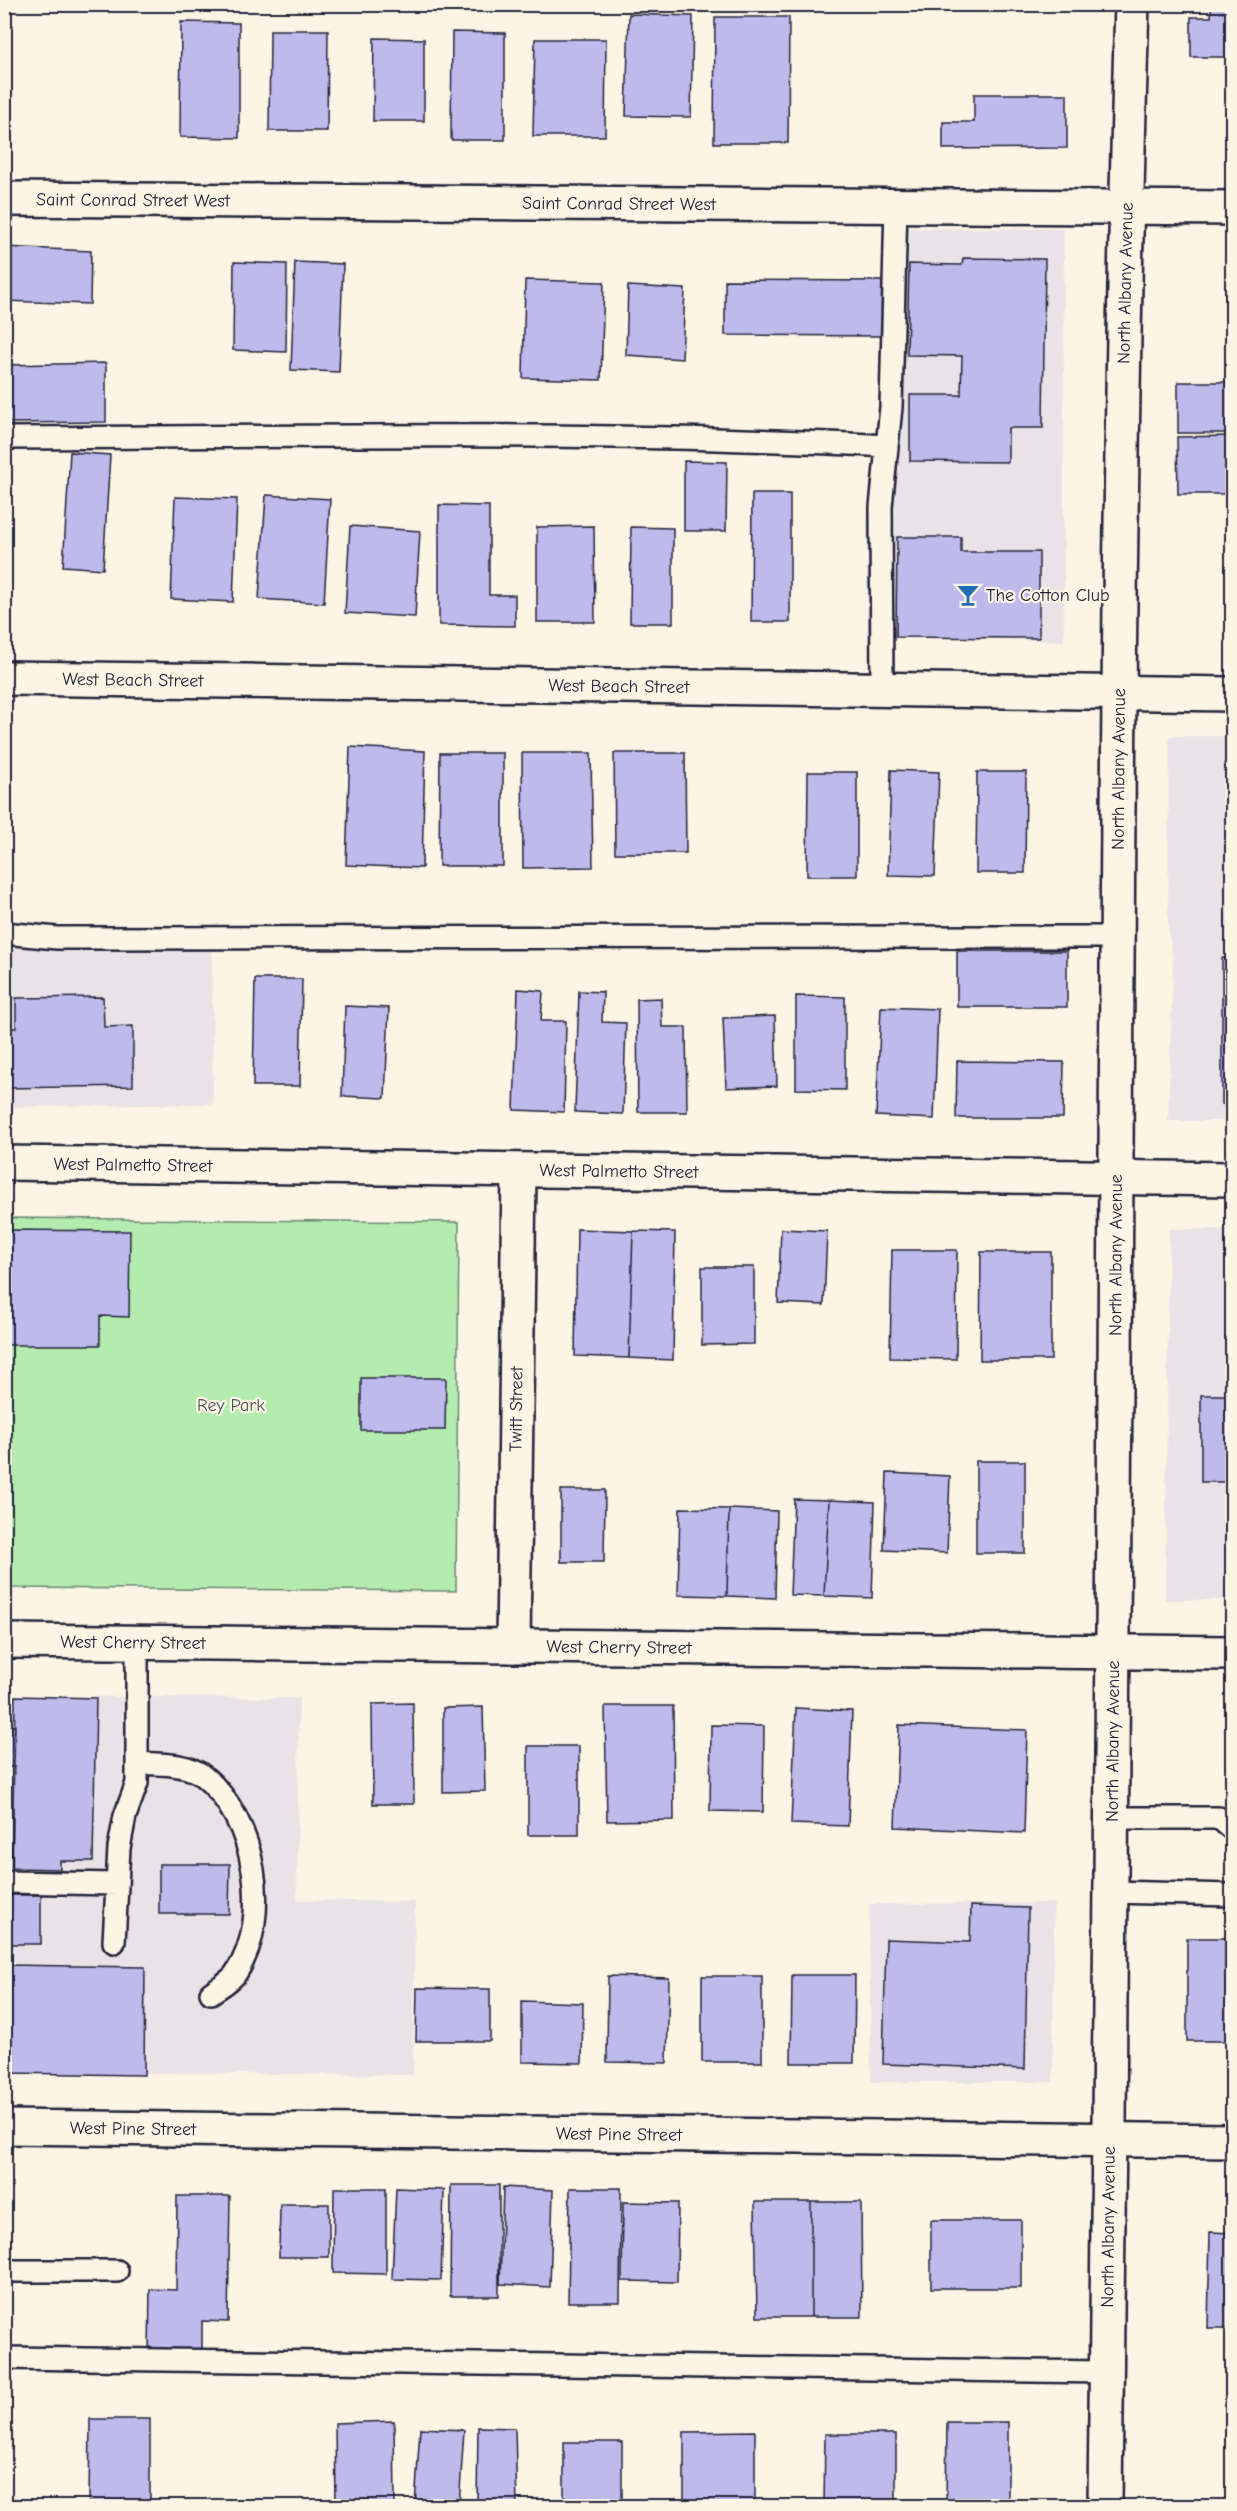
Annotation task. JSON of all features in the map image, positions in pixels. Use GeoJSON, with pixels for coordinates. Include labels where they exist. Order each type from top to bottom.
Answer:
{"type":"FeatureCollection","features":[{"type":"Feature","properties":{"kind":"street","name":"North Albany Avenue"},"geometry":{"type":"LineString","coordinates":[[1105,2506],[1114,1653],[1119,692],[1126,208],[1132,4]]}},
{"type":"Feature","properties":{"kind":"street","name":"Saint Conrad Street West"},"geometry":{"type":"LineString","coordinates":[[4,199],[1233,208]]}},
{"type":"Feature","properties":{"kind":"street","name":"West Beach Street"},"geometry":{"type":"LineString","coordinates":[[4,678],[1233,694]]}},
{"type":"Feature","properties":{"kind":"street","name":"West Palmetto Street"},"geometry":{"type":"LineString","coordinates":[[4,1163],[1233,1179]]}},
{"type":"Feature","properties":{"kind":"street","name":"Twitt Street"},"geometry":{"type":"LineString","coordinates":[[513,1646],[519,1171]]}},
{"type":"Feature","properties":{"kind":"street","name":"West Cherry Street"},"geometry":{"type":"LineString","coordinates":[[4,1641],[1233,1653]]}},
{"type":"Feature","properties":{"kind":"street","name":"West Pine Street"},"geometry":{"type":"LineString","coordinates":[[4,2127],[1233,2141]]}},
{"type":"Feature","properties":{"kind":"lane"},"geometry":{"type":"LineString","coordinates":[[882,689],[881,507],[891,407],[896,204]]}},
{"type":"Feature","properties":{"kind":"lane"},"geometry":{"type":"LineString","coordinates":[[4,438],[422,436],[774,440],[887,446]]}},
{"type":"Feature","properties":{"kind":"lane"},"geometry":{"type":"LineString","coordinates":[[4,933],[57,938],[1117,937]]}},
{"type":"Feature","properties":{"kind":"lane"},"geometry":{"type":"LineString","coordinates":[[114,1942],[119,1848],[125,1816],[137,1783],[137,1642]]}},
{"type":"Feature","properties":{"kind":"lane"},"geometry":{"type":"LineString","coordinates":[[137,1763],[178,1766],[202,1775],[230,1806],[244,1830],[252,1859],[253,1923],[248,1948],[235,1974],[211,1993]]}},
{"type":"Feature","properties":{"kind":"lane"},"geometry":{"type":"LineString","coordinates":[[1112,1818],[1219,1818],[1233,1829]]}},
{"type":"Feature","properties":{"kind":"lane"},"geometry":{"type":"LineString","coordinates":[[4,1882],[117,1884]]}},
{"type":"Feature","properties":{"kind":"lane"},"geometry":{"type":"LineString","coordinates":[[1112,1892],[1233,1895]]}},
{"type":"Feature","properties":{"kind":"lane"},"geometry":{"type":"LineString","coordinates":[[4,2271],[117,2271]]}},
{"type":"Feature","properties":{"kind":"lane"},"geometry":{"type":"LineString","coordinates":[[4,2358],[1107,2372]]}},
{"type":"Feature","properties":{"kind":"shaded area"},"geometry":{"type":"Polygon","coordinates":[[[884,228],[1064,229],[1064,641],[867,636],[867,521],[878,465],[884,361],[884,228]]]}},
{"type":"Feature","properties":{"kind":"shaded area"},"geometry":{"type":"Polygon","coordinates":[[[1169,736],[1232,736],[1232,1121],[1168,1121],[1173,961],[1168,928],[1169,736]]]}},
{"type":"Feature","properties":{"kind":"shaded area"},"geometry":{"type":"Polygon","coordinates":[[[4,945],[36,948],[212,945],[213,1104],[5,1107],[4,945]]]}},
{"type":"Feature","properties":{"kind":"shaded area"},"geometry":{"type":"Polygon","coordinates":[[[1169,1229],[1232,1229],[1232,1600],[1165,1600],[1169,1229]]]}},
{"type":"Feature","properties":{"kind":"shaded area"},"geometry":{"type":"Polygon","coordinates":[[[5,1696],[299,1698],[297,1900],[415,1902],[413,2075],[5,2072],[5,1696]]]}},
{"type":"Feature","properties":{"kind":"shaded area"},"geometry":{"type":"Polygon","coordinates":[[[1054,1903],[1053,2082],[871,2082],[869,1904],[1054,1903]]]}},
{"type":"Feature","properties":{"kind":"green space","name":"Rey Park"},"geometry":{"type":"Polygon","coordinates":[[[5,1218],[459,1222],[456,1591],[5,1588],[5,1218]]]}},
{"type":"Feature","properties":{"kind":"building"},"geometry":{"type":"Polygon","coordinates":[[[1211,4],[1232,4],[1232,57],[1191,57],[1191,17],[1211,17],[1211,4]]]}},
{"type":"Feature","properties":{"kind":"building"},"geometry":{"type":"Polygon","coordinates":[[[629,14],[693,16],[691,117],[626,116],[629,14]]]}},
{"type":"Feature","properties":{"kind":"building"},"geometry":{"type":"Polygon","coordinates":[[[715,17],[789,17],[788,143],[714,143],[715,17]]]}},
{"type":"Feature","properties":{"kind":"building"},"geometry":{"type":"Polygon","coordinates":[[[181,22],[239,23],[239,138],[180,137],[181,22]]]}},
{"type":"Feature","properties":{"kind":"building"},"geometry":{"type":"Polygon","coordinates":[[[270,30],[328,30],[327,131],[269,131],[270,30]]]}},
{"type":"Feature","properties":{"kind":"building"},"geometry":{"type":"Polygon","coordinates":[[[452,32],[505,33],[505,140],[451,140],[452,32]]]}},
{"type":"Feature","properties":{"kind":"building"},"geometry":{"type":"Polygon","coordinates":[[[374,38],[424,39],[424,121],[373,121],[374,38]]]}},
{"type":"Feature","properties":{"kind":"building"},"geometry":{"type":"Polygon","coordinates":[[[535,39],[606,39],[605,136],[533,136],[535,39]]]}},
{"type":"Feature","properties":{"kind":"building"},"geometry":{"type":"Polygon","coordinates":[[[974,94],[1067,94],[1067,148],[943,149],[943,122],[974,122],[974,94]]]}},
{"type":"Feature","properties":{"kind":"building"},"geometry":{"type":"Polygon","coordinates":[[[4,247],[91,251],[90,304],[4,301],[4,247]]]}},
{"type":"Feature","properties":{"kind":"building"},"geometry":{"type":"Polygon","coordinates":[[[963,258],[1045,259],[1043,428],[1008,428],[1008,462],[910,461],[910,395],[961,395],[962,356],[907,355],[909,264],[962,265],[963,258]]]}},
{"type":"Feature","properties":{"kind":"building"},"geometry":{"type":"Polygon","coordinates":[[[234,262],[287,264],[286,352],[233,350],[234,262]]]}},
{"type":"Feature","properties":{"kind":"building"},"geometry":{"type":"Polygon","coordinates":[[[295,262],[343,264],[339,372],[291,370],[295,262]]]}},
{"type":"Feature","properties":{"kind":"building"},"geometry":{"type":"Polygon","coordinates":[[[525,280],[604,282],[601,380],[523,378],[525,280]]]}},
{"type":"Feature","properties":{"kind":"building"},"geometry":{"type":"Polygon","coordinates":[[[725,280],[884,281],[883,336],[725,335],[725,280]]]}},
{"type":"Feature","properties":{"kind":"building"},"geometry":{"type":"Polygon","coordinates":[[[628,286],[685,289],[682,359],[626,355],[628,286]]]}},
{"type":"Feature","properties":{"kind":"building"},"geometry":{"type":"Polygon","coordinates":[[[106,363],[106,422],[4,423],[4,365],[106,363]]]}},
{"type":"Feature","properties":{"kind":"building"},"geometry":{"type":"Polygon","coordinates":[[[1178,382],[1232,382],[1232,433],[1178,433],[1178,382]]]}},
{"type":"Feature","properties":{"kind":"building"},"geometry":{"type":"Polygon","coordinates":[[[1232,436],[1232,494],[1178,494],[1177,437],[1232,436]]]}},
{"type":"Feature","properties":{"kind":"building"},"geometry":{"type":"Polygon","coordinates":[[[70,452],[110,455],[103,569],[63,566],[70,452]]]}},
{"type":"Feature","properties":{"kind":"building"},"geometry":{"type":"Polygon","coordinates":[[[684,461],[727,462],[726,531],[684,531],[684,461]]]}},
{"type":"Feature","properties":{"kind":"building"},"geometry":{"type":"Polygon","coordinates":[[[752,494],[790,494],[790,622],[751,622],[752,494]]]}},
{"type":"Feature","properties":{"kind":"building"},"geometry":{"type":"Polygon","coordinates":[[[266,495],[330,499],[324,603],[259,599],[266,495]]]}},
{"type":"Feature","properties":{"kind":"building"},"geometry":{"type":"Polygon","coordinates":[[[175,497],[237,499],[233,602],[171,599],[175,497]]]}},
{"type":"Feature","properties":{"kind":"building"},"geometry":{"type":"Polygon","coordinates":[[[439,505],[489,506],[489,595],[515,595],[515,626],[439,625],[439,505]]]}},
{"type":"Feature","properties":{"kind":"building"},"geometry":{"type":"Polygon","coordinates":[[[350,526],[420,531],[415,617],[345,613],[350,526]]]}},
{"type":"Feature","properties":{"kind":"building"},"geometry":{"type":"Polygon","coordinates":[[[594,526],[595,622],[537,622],[537,527],[594,526]]]}},
{"type":"Feature","properties":{"kind":"building"},"geometry":{"type":"Polygon","coordinates":[[[631,527],[673,528],[673,623],[630,623],[631,527]]]}},
{"type":"Feature","properties":{"kind":"building","name":"The Cotton Club"},"geometry":{"type":"Polygon","coordinates":[[[897,537],[961,537],[961,552],[1039,552],[1039,638],[896,637],[897,537]]]}},
{"type":"Feature","properties":{"kind":"building"},"geometry":{"type":"Polygon","coordinates":[[[350,747],[425,751],[422,868],[346,865],[350,747]]]}},
{"type":"Feature","properties":{"kind":"building"},"geometry":{"type":"Polygon","coordinates":[[[440,753],[503,753],[503,866],[439,866],[440,753]]]}},
{"type":"Feature","properties":{"kind":"building"},"geometry":{"type":"Polygon","coordinates":[[[522,753],[591,753],[593,867],[523,868],[522,753]]]}},
{"type":"Feature","properties":{"kind":"building"},"geometry":{"type":"Polygon","coordinates":[[[614,753],[685,753],[686,853],[615,853],[614,753]]]}},
{"type":"Feature","properties":{"kind":"building"},"geometry":{"type":"Polygon","coordinates":[[[891,770],[939,772],[935,876],[888,875],[891,770]]]}},
{"type":"Feature","properties":{"kind":"building"},"geometry":{"type":"Polygon","coordinates":[[[808,772],[857,772],[857,876],[807,876],[808,772]]]}},
{"type":"Feature","properties":{"kind":"building"},"geometry":{"type":"Polygon","coordinates":[[[977,772],[1026,772],[1025,873],[976,873],[977,772]]]}},
{"type":"Feature","properties":{"kind":"building"},"geometry":{"type":"Polygon","coordinates":[[[957,951],[1067,951],[1067,1007],[957,1007],[957,951]]]}},
{"type":"Feature","properties":{"kind":"building"},"geometry":{"type":"Polygon","coordinates":[[[1222,958],[1232,958],[1232,1104],[1222,1104],[1222,958]]]}},
{"type":"Feature","properties":{"kind":"building"},"geometry":{"type":"Polygon","coordinates":[[[255,979],[302,979],[300,1086],[253,1086],[255,979]]]}},
{"type":"Feature","properties":{"kind":"building"},"geometry":{"type":"Polygon","coordinates":[[[518,989],[543,991],[541,1021],[566,1021],[564,1112],[514,1110],[518,989]]]}},
{"type":"Feature","properties":{"kind":"building"},"geometry":{"type":"Polygon","coordinates":[[[579,991],[603,992],[602,1022],[626,1023],[623,1114],[575,1112],[579,991]]]}},
{"type":"Feature","properties":{"kind":"building"},"geometry":{"type":"Polygon","coordinates":[[[796,996],[845,997],[845,1090],[796,1089],[796,996]]]}},
{"type":"Feature","properties":{"kind":"building"},"geometry":{"type":"Polygon","coordinates":[[[103,997],[104,1027],[133,1026],[133,1086],[4,1088],[4,1028],[16,1028],[16,998],[103,997]]]}},
{"type":"Feature","properties":{"kind":"building"},"geometry":{"type":"Polygon","coordinates":[[[661,998],[662,1027],[686,1027],[687,1112],[638,1112],[637,999],[661,998]]]}},
{"type":"Feature","properties":{"kind":"building"},"geometry":{"type":"Polygon","coordinates":[[[345,1006],[389,1008],[385,1098],[342,1096],[345,1006]]]}},
{"type":"Feature","properties":{"kind":"building"},"geometry":{"type":"Polygon","coordinates":[[[881,1007],[938,1009],[934,1119],[876,1116],[881,1007]]]}},
{"type":"Feature","properties":{"kind":"building"},"geometry":{"type":"Polygon","coordinates":[[[775,1016],[777,1086],[726,1088],[723,1018],[775,1016]]]}},
{"type":"Feature","properties":{"kind":"building"},"geometry":{"type":"Polygon","coordinates":[[[957,1061],[1064,1062],[1063,1118],[956,1118],[957,1061]]]}},
{"type":"Feature","properties":{"kind":"building"},"geometry":{"type":"Polygon","coordinates":[[[577,1229],[633,1231],[629,1358],[575,1356],[577,1229]]]}},
{"type":"Feature","properties":{"kind":"building"},"geometry":{"type":"Polygon","coordinates":[[[781,1229],[827,1231],[824,1305],[778,1303],[781,1229]]]}},
{"type":"Feature","properties":{"kind":"building"},"geometry":{"type":"Polygon","coordinates":[[[4,1230],[130,1231],[129,1317],[100,1316],[100,1345],[4,1345],[4,1230]]]}},
{"type":"Feature","properties":{"kind":"building"},"geometry":{"type":"Polygon","coordinates":[[[633,1231],[675,1232],[673,1360],[629,1358],[633,1231]]]}},
{"type":"Feature","properties":{"kind":"building"},"geometry":{"type":"Polygon","coordinates":[[[892,1250],[957,1250],[956,1359],[890,1358],[892,1250]]]}},
{"type":"Feature","properties":{"kind":"building"},"geometry":{"type":"Polygon","coordinates":[[[981,1252],[1051,1252],[1051,1360],[980,1360],[981,1252]]]}},
{"type":"Feature","properties":{"kind":"building"},"geometry":{"type":"Polygon","coordinates":[[[702,1267],[754,1267],[754,1344],[702,1345],[702,1267]]]}},
{"type":"Feature","properties":{"kind":"building"},"geometry":{"type":"Polygon","coordinates":[[[361,1378],[446,1378],[445,1430],[361,1430],[361,1378]]]}},
{"type":"Feature","properties":{"kind":"building"},"geometry":{"type":"Polygon","coordinates":[[[1201,1395],[1232,1395],[1232,1482],[1201,1482],[1201,1395]]]}},
{"type":"Feature","properties":{"kind":"building"},"geometry":{"type":"Polygon","coordinates":[[[976,1461],[1025,1461],[1025,1553],[976,1553],[976,1461]]]}},
{"type":"Feature","properties":{"kind":"building"},"geometry":{"type":"Polygon","coordinates":[[[887,1473],[950,1476],[947,1553],[884,1550],[887,1473]]]}},
{"type":"Feature","properties":{"kind":"building"},"geometry":{"type":"Polygon","coordinates":[[[561,1490],[605,1490],[604,1562],[561,1562],[561,1490]]]}},
{"type":"Feature","properties":{"kind":"building"},"geometry":{"type":"Polygon","coordinates":[[[794,1499],[829,1500],[824,1596],[790,1595],[794,1499]]]}},
{"type":"Feature","properties":{"kind":"building"},"geometry":{"type":"Polygon","coordinates":[[[829,1500],[875,1502],[872,1598],[824,1596],[829,1500]]]}},
{"type":"Feature","properties":{"kind":"building"},"geometry":{"type":"Polygon","coordinates":[[[680,1508],[729,1509],[727,1596],[678,1595],[680,1508]]]}},
{"type":"Feature","properties":{"kind":"building"},"geometry":{"type":"Polygon","coordinates":[[[729,1509],[777,1511],[775,1598],[727,1596],[729,1509]]]}},
{"type":"Feature","properties":{"kind":"building"},"geometry":{"type":"Polygon","coordinates":[[[15,1696],[96,1698],[93,1861],[60,1861],[60,1869],[12,1868],[15,1696]]]}},
{"type":"Feature","properties":{"kind":"building"},"geometry":{"type":"Polygon","coordinates":[[[413,1703],[414,1804],[373,1804],[372,1704],[413,1703]]]}},
{"type":"Feature","properties":{"kind":"building"},"geometry":{"type":"Polygon","coordinates":[[[605,1706],[673,1706],[674,1820],[607,1821],[605,1706]]]}},
{"type":"Feature","properties":{"kind":"building"},"geometry":{"type":"Polygon","coordinates":[[[483,1707],[485,1791],[443,1792],[443,1708],[483,1707]]]}},
{"type":"Feature","properties":{"kind":"building"},"geometry":{"type":"Polygon","coordinates":[[[796,1708],[852,1711],[848,1826],[791,1824],[796,1708]]]}},
{"type":"Feature","properties":{"kind":"building"},"geometry":{"type":"Polygon","coordinates":[[[711,1725],[764,1726],[763,1812],[710,1811],[711,1725]]]}},
{"type":"Feature","properties":{"kind":"building"},"geometry":{"type":"Polygon","coordinates":[[[899,1725],[1027,1730],[1024,1833],[895,1827],[899,1725]]]}},
{"type":"Feature","properties":{"kind":"building"},"geometry":{"type":"Polygon","coordinates":[[[4,1726],[15,1726],[14,1767],[4,1767],[4,1726]]]}},
{"type":"Feature","properties":{"kind":"building"},"geometry":{"type":"Polygon","coordinates":[[[528,1746],[579,1746],[579,1835],[528,1835],[528,1746]]]}},
{"type":"Feature","properties":{"kind":"building"},"geometry":{"type":"Polygon","coordinates":[[[159,1864],[230,1864],[229,1914],[159,1914],[159,1864]]]}},
{"type":"Feature","properties":{"kind":"building"},"geometry":{"type":"Polygon","coordinates":[[[4,1895],[41,1895],[41,1944],[4,1944],[4,1895]]]}},
{"type":"Feature","properties":{"kind":"building"},"geometry":{"type":"Polygon","coordinates":[[[971,1906],[1028,1908],[1025,2069],[883,2064],[886,1939],[970,1942],[971,1906]]]}},
{"type":"Feature","properties":{"kind":"building"},"geometry":{"type":"Polygon","coordinates":[[[1187,1938],[1232,1938],[1232,2041],[1187,2041],[1187,1938]]]}},
{"type":"Feature","properties":{"kind":"building"},"geometry":{"type":"Polygon","coordinates":[[[4,1965],[145,1967],[144,2075],[4,2073],[4,1965]]]}},
{"type":"Feature","properties":{"kind":"building"},"geometry":{"type":"Polygon","coordinates":[[[792,1975],[855,1975],[854,2063],[791,2063],[792,1975]]]}},
{"type":"Feature","properties":{"kind":"building"},"geometry":{"type":"Polygon","coordinates":[[[608,1976],[669,1978],[667,2063],[607,2062],[608,1976]]]}},
{"type":"Feature","properties":{"kind":"building"},"geometry":{"type":"Polygon","coordinates":[[[702,1976],[762,1976],[762,2062],[702,2062],[702,1976]]]}},
{"type":"Feature","properties":{"kind":"building"},"geometry":{"type":"Polygon","coordinates":[[[417,1988],[490,1989],[490,2041],[416,2041],[417,1988]]]}},
{"type":"Feature","properties":{"kind":"building"},"geometry":{"type":"Polygon","coordinates":[[[522,2001],[583,2003],[582,2063],[522,2062],[522,2001]]]}},
{"type":"Feature","properties":{"kind":"building"},"geometry":{"type":"Polygon","coordinates":[[[451,2185],[499,2185],[499,2296],[450,2296],[451,2185]]]}},
{"type":"Feature","properties":{"kind":"building"},"geometry":{"type":"Polygon","coordinates":[[[503,2187],[553,2190],[550,2287],[500,2284],[503,2187]]]}},
{"type":"Feature","properties":{"kind":"building"},"geometry":{"type":"Polygon","coordinates":[[[334,2188],[386,2188],[386,2274],[333,2273],[334,2188]]]}},
{"type":"Feature","properties":{"kind":"building"},"geometry":{"type":"Polygon","coordinates":[[[396,2188],[444,2190],[441,2280],[392,2279],[396,2188]]]}},
{"type":"Feature","properties":{"kind":"building"},"geometry":{"type":"Polygon","coordinates":[[[570,2188],[621,2188],[620,2302],[568,2302],[570,2188]]]}},
{"type":"Feature","properties":{"kind":"building"},"geometry":{"type":"Polygon","coordinates":[[[177,2196],[230,2196],[228,2322],[202,2321],[202,2353],[149,2353],[150,2289],[176,2290],[177,2196]]]}},
{"type":"Feature","properties":{"kind":"building"},"geometry":{"type":"Polygon","coordinates":[[[623,2202],[678,2203],[677,2282],[622,2281],[623,2202]]]}},
{"type":"Feature","properties":{"kind":"building"},"geometry":{"type":"Polygon","coordinates":[[[755,2202],[811,2202],[811,2317],[757,2317],[755,2202]]]}},
{"type":"Feature","properties":{"kind":"building"},"geometry":{"type":"Polygon","coordinates":[[[811,2202],[861,2202],[862,2317],[811,2317],[811,2202]]]}},
{"type":"Feature","properties":{"kind":"building"},"geometry":{"type":"Polygon","coordinates":[[[280,2204],[329,2204],[329,2257],[279,2257],[280,2204]]]}},
{"type":"Feature","properties":{"kind":"building"},"geometry":{"type":"Polygon","coordinates":[[[931,2220],[1021,2220],[1021,2288],[931,2288],[931,2220]]]}},
{"type":"Feature","properties":{"kind":"building"},"geometry":{"type":"Polygon","coordinates":[[[1210,2232],[1232,2233],[1232,2328],[1208,2328],[1210,2232]]]}},
{"type":"Feature","properties":{"kind":"building"},"geometry":{"type":"Polygon","coordinates":[[[90,2419],[150,2419],[150,2506],[89,2506],[90,2419]]]}},
{"type":"Feature","properties":{"kind":"building"},"geometry":{"type":"Polygon","coordinates":[[[394,2421],[395,2506],[336,2506],[335,2423],[394,2421]]]}},
{"type":"Feature","properties":{"kind":"building"},"geometry":{"type":"Polygon","coordinates":[[[947,2422],[1008,2422],[1008,2504],[946,2504],[947,2422]]]}},
{"type":"Feature","properties":{"kind":"building"},"geometry":{"type":"Polygon","coordinates":[[[478,2427],[515,2428],[517,2506],[477,2506],[478,2427]]]}},
{"type":"Feature","properties":{"kind":"building"},"geometry":{"type":"Polygon","coordinates":[[[420,2428],[464,2430],[459,2506],[415,2506],[420,2428]]]}},
{"type":"Feature","properties":{"kind":"building"},"geometry":{"type":"Polygon","coordinates":[[[755,2431],[755,2506],[684,2506],[684,2432],[755,2431]]]}},
{"type":"Feature","properties":{"kind":"building"},"geometry":{"type":"Polygon","coordinates":[[[825,2434],[896,2434],[896,2506],[824,2506],[825,2434]]]}},
{"type":"Feature","properties":{"kind":"building"},"geometry":{"type":"Polygon","coordinates":[[[564,2442],[622,2442],[622,2506],[564,2506],[564,2442]]]}},
{"type":"Feature","properties":{"kind":"place","name":"The Cotton Club"},"geometry":{"type":"Point","coordinates":[968,595]}}]}
